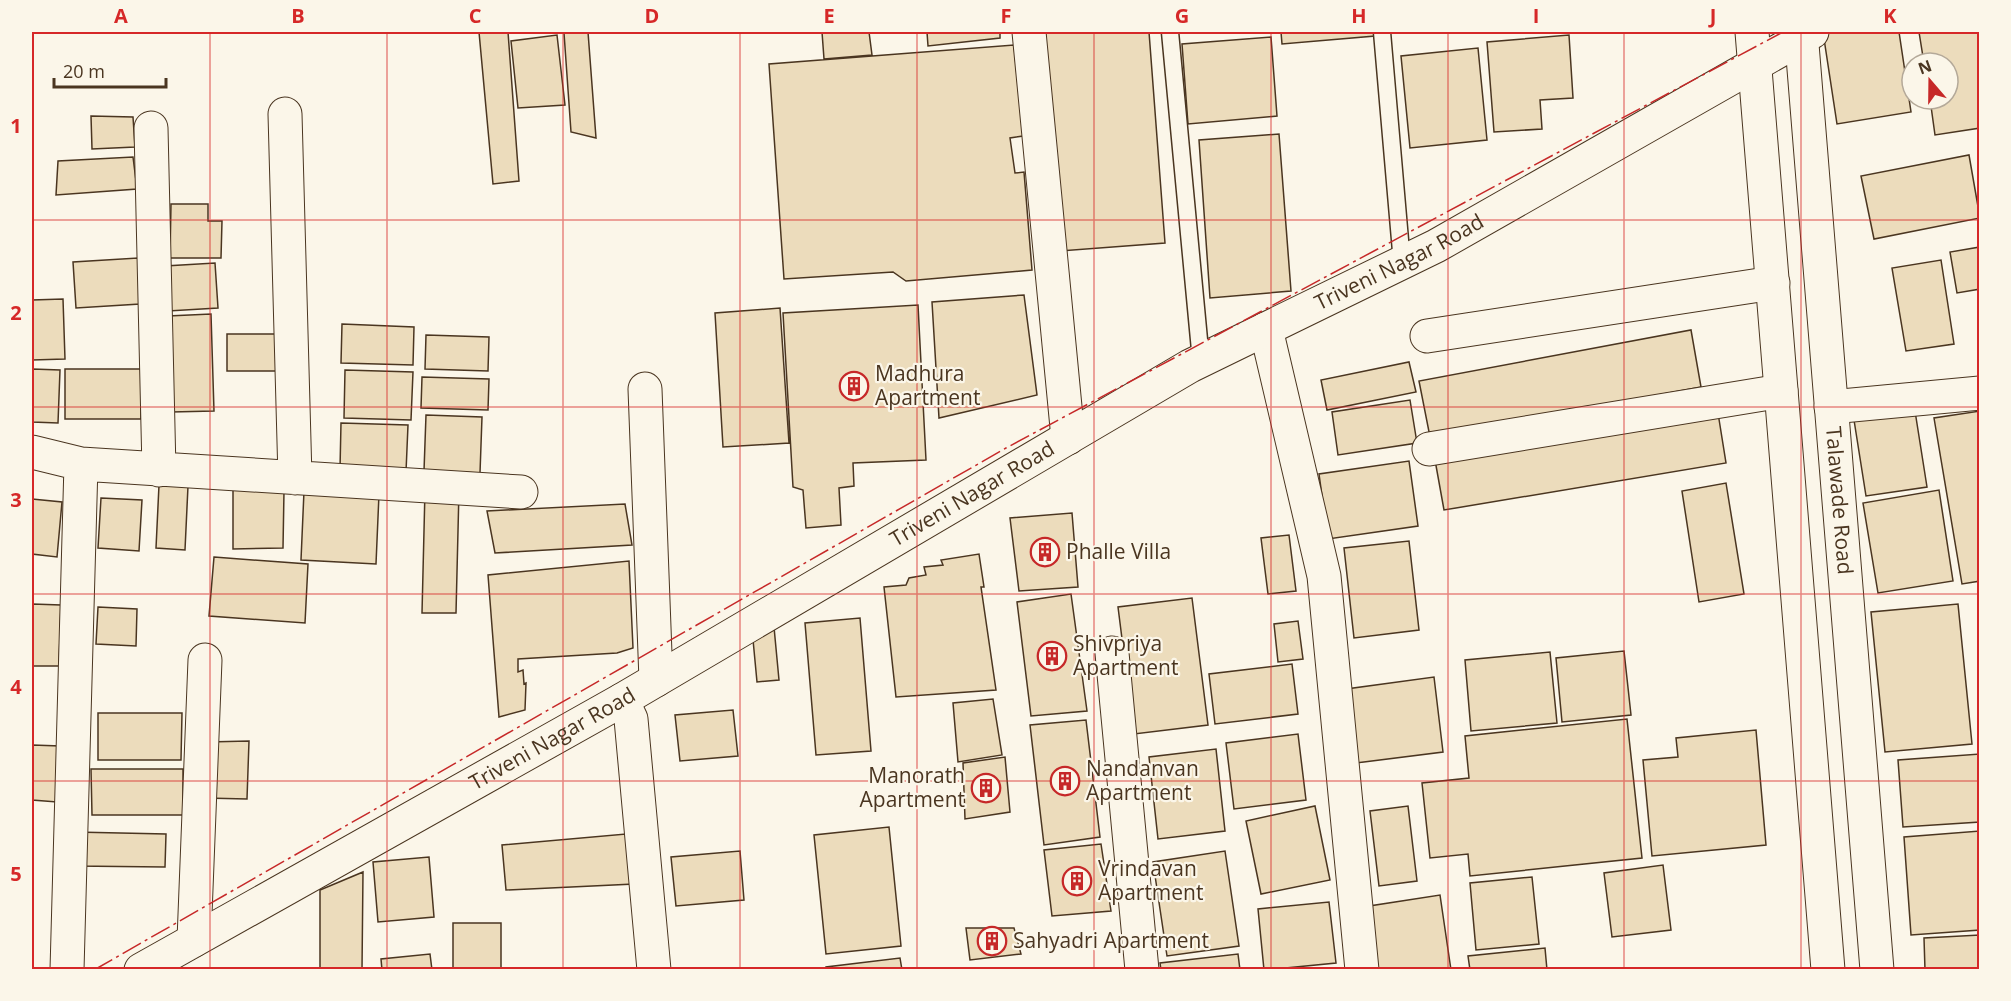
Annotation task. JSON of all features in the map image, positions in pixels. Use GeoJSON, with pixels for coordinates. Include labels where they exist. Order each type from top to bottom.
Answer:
{"type":"FeatureCollection","features":[{"type":"Feature","properties":{"kind":"street"},"geometry":{"type":"LineString","coordinates":[[1029,32],[1068,438]]}},
{"type":"Feature","properties":{"kind":"street"},"geometry":{"type":"LineString","coordinates":[[1752,32],[1828,969]]}},
{"type":"Feature","properties":{"kind":"street","name":"Triveni Nagar Road"},"geometry":{"type":"LineString","coordinates":[[141,969],[622,700],[1201,361],[1446,240],[1755,65],[1805,34]]}},
{"type":"Feature","properties":{"kind":"street","name":"Talawade Road"},"geometry":{"type":"LineString","coordinates":[[1805,34],[1831,407],[1877,969]]}},
{"type":"Feature","properties":{"kind":"street"},"geometry":{"type":"LineString","coordinates":[[285,114],[295,478]]}},
{"type":"Feature","properties":{"kind":"street"},"geometry":{"type":"LineString","coordinates":[[151,128],[159,470]]}},
{"type":"Feature","properties":{"kind":"street"},"geometry":{"type":"LineString","coordinates":[[1426,336],[1773,283]]}},
{"type":"Feature","properties":{"kind":"street"},"geometry":{"type":"LineString","coordinates":[[1266,329],[1324,576],[1362,969]]}},
{"type":"Feature","properties":{"kind":"street"},"geometry":{"type":"LineString","coordinates":[[645,389],[656,680]]}},
{"type":"Feature","properties":{"kind":"street"},"geometry":{"type":"LineString","coordinates":[[1429,449],[1781,391]]}},
{"type":"Feature","properties":{"kind":"street"},"geometry":{"type":"LineString","coordinates":[[1831,407],[1980,393]]}},
{"type":"Feature","properties":{"kind":"street"},"geometry":{"type":"LineString","coordinates":[[32,452],[81,464],[521,492]]}},
{"type":"Feature","properties":{"kind":"street"},"geometry":{"type":"LineString","coordinates":[[67,969],[81,464]]}},
{"type":"Feature","properties":{"kind":"street"},"geometry":{"type":"LineString","coordinates":[[1112,654],[1142,969]]}},
{"type":"Feature","properties":{"kind":"street"},"geometry":{"type":"LineString","coordinates":[[194,940],[205,660]]}},
{"type":"Feature","properties":{"kind":"street"},"geometry":{"type":"LineString","coordinates":[[622,700],[631,718],[654,969]]}},
{"type":"Feature","properties":{"kind":"lane"},"geometry":{"type":"LineString","coordinates":[[1170,32],[1201,361]]}},
{"type":"Feature","properties":{"kind":"lane"},"geometry":{"type":"LineString","coordinates":[[1382,32],[1402,262]]}},
{"type":"Feature","properties":{"kind":"building"},"geometry":{"type":"Polygon","coordinates":[[[479,32],[508,32],[519,181],[493,184],[479,32]]]}},
{"type":"Feature","properties":{"kind":"building"},"geometry":{"type":"Polygon","coordinates":[[[588,32],[596,138],[571,132],[564,33],[588,32]]]}},
{"type":"Feature","properties":{"kind":"building"},"geometry":{"type":"Polygon","coordinates":[[[822,32],[869,32],[872,55],[824,59],[822,32]]]}},
{"type":"Feature","properties":{"kind":"building"},"geometry":{"type":"Polygon","coordinates":[[[927,32],[1000,32],[1000,38],[928,46],[927,32]]]}},
{"type":"Feature","properties":{"kind":"building"},"geometry":{"type":"Polygon","coordinates":[[[1043,32],[1149,32],[1165,243],[1060,251],[1043,32]]]}},
{"type":"Feature","properties":{"kind":"building"},"geometry":{"type":"Polygon","coordinates":[[[1281,32],[1375,32],[1375,36],[1282,44],[1281,32]]]}},
{"type":"Feature","properties":{"kind":"building"},"geometry":{"type":"Polygon","coordinates":[[[1823,32],[1899,32],[1902,51],[1900,51],[1900,111],[1911,112],[1837,124],[1823,32]]]}},
{"type":"Feature","properties":{"kind":"building"},"geometry":{"type":"Polygon","coordinates":[[[1919,32],[1978,32],[1980,128],[1935,135],[1932,111],[1960,111],[1960,51],[1922,51],[1919,32]]]}},
{"type":"Feature","properties":{"kind":"building"},"geometry":{"type":"Polygon","coordinates":[[[557,35],[565,105],[518,108],[511,41],[557,35]]]}},
{"type":"Feature","properties":{"kind":"building"},"geometry":{"type":"Polygon","coordinates":[[[1569,35],[1573,98],[1540,100],[1542,129],[1494,132],[1487,42],[1569,35]]]}},
{"type":"Feature","properties":{"kind":"building"},"geometry":{"type":"Polygon","coordinates":[[[1271,37],[1277,116],[1188,124],[1182,44],[1271,37]]]}},
{"type":"Feature","properties":{"kind":"building"},"geometry":{"type":"Polygon","coordinates":[[[1014,45],[1023,136],[1010,138],[1015,173],[1024,172],[1032,270],[906,281],[893,272],[784,279],[769,64],[1014,45]]]}},
{"type":"Feature","properties":{"kind":"building"},"geometry":{"type":"Polygon","coordinates":[[[1478,48],[1487,140],[1410,148],[1401,56],[1478,48]]]}},
{"type":"Feature","properties":{"kind":"building"},"geometry":{"type":"Polygon","coordinates":[[[91,116],[133,117],[135,147],[92,149],[91,116]]]}},
{"type":"Feature","properties":{"kind":"building"},"geometry":{"type":"Polygon","coordinates":[[[1279,134],[1291,291],[1210,298],[1199,140],[1279,134]]]}},
{"type":"Feature","properties":{"kind":"building"},"geometry":{"type":"Polygon","coordinates":[[[1969,155],[1980,218],[1874,239],[1861,176],[1969,155]]]}},
{"type":"Feature","properties":{"kind":"building"},"geometry":{"type":"Polygon","coordinates":[[[133,157],[137,189],[56,195],[58,161],[133,157]]]}},
{"type":"Feature","properties":{"kind":"building"},"geometry":{"type":"Polygon","coordinates":[[[171,204],[208,204],[208,221],[222,221],[221,258],[170,258],[171,204]]]}},
{"type":"Feature","properties":{"kind":"building"},"geometry":{"type":"Polygon","coordinates":[[[1980,247],[1980,289],[1957,293],[1950,252],[1980,247]]]}},
{"type":"Feature","properties":{"kind":"building"},"geometry":{"type":"Polygon","coordinates":[[[138,258],[140,304],[76,308],[73,262],[138,258]]]}},
{"type":"Feature","properties":{"kind":"building"},"geometry":{"type":"Polygon","coordinates":[[[1941,260],[1954,344],[1906,351],[1892,268],[1941,260]]]}},
{"type":"Feature","properties":{"kind":"building"},"geometry":{"type":"Polygon","coordinates":[[[215,263],[218,308],[168,311],[165,266],[215,263]]]}},
{"type":"Feature","properties":{"kind":"building"},"geometry":{"type":"Polygon","coordinates":[[[1024,295],[1037,395],[939,418],[932,302],[1024,295]]]}},
{"type":"Feature","properties":{"kind":"building"},"geometry":{"type":"Polygon","coordinates":[[[63,299],[65,359],[32,360],[32,300],[63,299]]]}},
{"type":"Feature","properties":{"kind":"building","name":"Madhura Apartment"},"geometry":{"type":"Polygon","coordinates":[[[918,305],[926,460],[853,463],[854,486],[839,488],[841,525],[806,528],[803,490],[793,487],[783,313],[918,305]]]}},
{"type":"Feature","properties":{"kind":"building"},"geometry":{"type":"Polygon","coordinates":[[[780,308],[789,443],[723,447],[715,313],[780,308]]]}},
{"type":"Feature","properties":{"kind":"building"},"geometry":{"type":"Polygon","coordinates":[[[211,314],[214,411],[171,412],[168,316],[211,314]]]}},
{"type":"Feature","properties":{"kind":"building"},"geometry":{"type":"Polygon","coordinates":[[[342,324],[414,327],[413,365],[341,363],[342,324]]]}},
{"type":"Feature","properties":{"kind":"building"},"geometry":{"type":"Polygon","coordinates":[[[1691,330],[1701,387],[1430,437],[1419,381],[1691,330]]]}},
{"type":"Feature","properties":{"kind":"building"},"geometry":{"type":"Polygon","coordinates":[[[227,334],[279,334],[278,371],[227,371],[227,334]]]}},
{"type":"Feature","properties":{"kind":"building"},"geometry":{"type":"Polygon","coordinates":[[[426,335],[489,337],[488,371],[425,369],[426,335]]]}},
{"type":"Feature","properties":{"kind":"building"},"geometry":{"type":"Polygon","coordinates":[[[1409,362],[1416,392],[1327,410],[1321,380],[1409,362]]]}},
{"type":"Feature","properties":{"kind":"building"},"geometry":{"type":"Polygon","coordinates":[[[32,369],[60,370],[58,423],[32,422],[32,369]]]}},
{"type":"Feature","properties":{"kind":"building"},"geometry":{"type":"Polygon","coordinates":[[[65,369],[141,369],[141,419],[65,419],[65,369]]]}},
{"type":"Feature","properties":{"kind":"building"},"geometry":{"type":"Polygon","coordinates":[[[345,370],[413,372],[411,420],[344,418],[345,370]]]}},
{"type":"Feature","properties":{"kind":"building"},"geometry":{"type":"Polygon","coordinates":[[[422,377],[489,379],[488,410],[421,408],[422,377]]]}},
{"type":"Feature","properties":{"kind":"building"},"geometry":{"type":"Polygon","coordinates":[[[1410,400],[1417,443],[1338,455],[1332,412],[1410,400]]]}},
{"type":"Feature","properties":{"kind":"building"},"geometry":{"type":"Polygon","coordinates":[[[1915,411],[1927,487],[1866,496],[1854,420],[1915,411]]]}},
{"type":"Feature","properties":{"kind":"building"},"geometry":{"type":"Polygon","coordinates":[[[1980,411],[1980,581],[1962,584],[1934,418],[1980,411]]]}},
{"type":"Feature","properties":{"kind":"building"},"geometry":{"type":"Polygon","coordinates":[[[1718,413],[1726,463],[1444,510],[1435,460],[1718,413]]]}},
{"type":"Feature","properties":{"kind":"building"},"geometry":{"type":"Polygon","coordinates":[[[426,415],[482,417],[480,473],[424,471],[426,415]]]}},
{"type":"Feature","properties":{"kind":"building"},"geometry":{"type":"Polygon","coordinates":[[[341,423],[408,425],[406,472],[340,469],[341,423]]]}},
{"type":"Feature","properties":{"kind":"building"},"geometry":{"type":"Polygon","coordinates":[[[1409,461],[1418,526],[1328,539],[1319,474],[1409,461]]]}},
{"type":"Feature","properties":{"kind":"building"},"geometry":{"type":"Polygon","coordinates":[[[1726,483],[1744,594],[1699,602],[1682,491],[1726,483]]]}},
{"type":"Feature","properties":{"kind":"building"},"geometry":{"type":"Polygon","coordinates":[[[159,485],[188,486],[185,550],[156,548],[159,485]]]}},
{"type":"Feature","properties":{"kind":"building"},"geometry":{"type":"Polygon","coordinates":[[[233,490],[284,491],[283,548],[233,549],[233,490]]]}},
{"type":"Feature","properties":{"kind":"building"},"geometry":{"type":"Polygon","coordinates":[[[425,490],[459,490],[456,613],[422,613],[425,490]]]}},
{"type":"Feature","properties":{"kind":"building"},"geometry":{"type":"Polygon","coordinates":[[[1939,490],[1953,581],[1878,593],[1863,503],[1939,490]]]}},
{"type":"Feature","properties":{"kind":"building"},"geometry":{"type":"Polygon","coordinates":[[[304,491],[379,494],[376,564],[301,560],[304,491]]]}},
{"type":"Feature","properties":{"kind":"building"},"geometry":{"type":"Polygon","coordinates":[[[101,498],[142,500],[139,551],[98,548],[101,498]]]}},
{"type":"Feature","properties":{"kind":"building"},"geometry":{"type":"Polygon","coordinates":[[[32,499],[62,502],[57,557],[32,554],[32,499]]]}},
{"type":"Feature","properties":{"kind":"building"},"geometry":{"type":"Polygon","coordinates":[[[625,504],[632,545],[495,553],[487,511],[625,504]]]}},
{"type":"Feature","properties":{"kind":"building","name":"Phalle Villa"},"geometry":{"type":"Polygon","coordinates":[[[1072,513],[1078,587],[1019,591],[1010,518],[1072,513]]]}},
{"type":"Feature","properties":{"kind":"building"},"geometry":{"type":"Polygon","coordinates":[[[1289,535],[1296,591],[1268,594],[1261,538],[1289,535]]]}},
{"type":"Feature","properties":{"kind":"building"},"geometry":{"type":"Polygon","coordinates":[[[1409,541],[1419,630],[1354,638],[1344,548],[1409,541]]]}},
{"type":"Feature","properties":{"kind":"building"},"geometry":{"type":"Polygon","coordinates":[[[979,554],[984,587],[981,587],[996,690],[896,697],[884,587],[906,585],[909,578],[926,575],[924,567],[943,565],[941,560],[979,554]]]}},
{"type":"Feature","properties":{"kind":"building"},"geometry":{"type":"Polygon","coordinates":[[[214,557],[308,564],[305,623],[209,616],[214,557]]]}},
{"type":"Feature","properties":{"kind":"building"},"geometry":{"type":"Polygon","coordinates":[[[629,561],[633,648],[617,653],[518,659],[518,672],[523,670],[524,684],[526,683],[525,710],[499,717],[488,575],[629,561]]]}},
{"type":"Feature","properties":{"kind":"building","name":"Shivpriya Apartment"},"geometry":{"type":"Polygon","coordinates":[[[1071,594],[1087,711],[1031,716],[1017,602],[1071,594]]]}},
{"type":"Feature","properties":{"kind":"building"},"geometry":{"type":"Polygon","coordinates":[[[1192,598],[1208,725],[1134,734],[1118,607],[1192,598]]]}},
{"type":"Feature","properties":{"kind":"building"},"geometry":{"type":"Polygon","coordinates":[[[32,604],[61,605],[59,666],[32,666],[32,604]]]}},
{"type":"Feature","properties":{"kind":"building"},"geometry":{"type":"Polygon","coordinates":[[[1958,604],[1972,744],[1885,752],[1871,612],[1958,604]]]}},
{"type":"Feature","properties":{"kind":"building"},"geometry":{"type":"Polygon","coordinates":[[[98,607],[137,609],[136,646],[96,644],[98,607]]]}},
{"type":"Feature","properties":{"kind":"building"},"geometry":{"type":"Polygon","coordinates":[[[860,618],[871,751],[816,755],[805,623],[860,618]]]}},
{"type":"Feature","properties":{"kind":"building"},"geometry":{"type":"Polygon","coordinates":[[[1298,621],[1303,659],[1278,662],[1274,624],[1298,621]]]}},
{"type":"Feature","properties":{"kind":"building"},"geometry":{"type":"Polygon","coordinates":[[[774,627],[779,680],[757,682],[752,629],[774,627]]]}},
{"type":"Feature","properties":{"kind":"building"},"geometry":{"type":"Polygon","coordinates":[[[1624,651],[1631,715],[1562,722],[1556,658],[1624,651]]]}},
{"type":"Feature","properties":{"kind":"building"},"geometry":{"type":"Polygon","coordinates":[[[1550,652],[1557,723],[1471,731],[1465,660],[1550,652]]]}},
{"type":"Feature","properties":{"kind":"building"},"geometry":{"type":"Polygon","coordinates":[[[1292,664],[1298,714],[1215,724],[1209,674],[1292,664]]]}},
{"type":"Feature","properties":{"kind":"building"},"geometry":{"type":"Polygon","coordinates":[[[1434,677],[1443,752],[1348,764],[1339,690],[1434,677]]]}},
{"type":"Feature","properties":{"kind":"building"},"geometry":{"type":"Polygon","coordinates":[[[993,699],[1002,755],[958,762],[953,703],[993,699]]]}},
{"type":"Feature","properties":{"kind":"building"},"geometry":{"type":"Polygon","coordinates":[[[733,710],[738,756],[680,761],[675,715],[733,710]]]}},
{"type":"Feature","properties":{"kind":"building"},"geometry":{"type":"Polygon","coordinates":[[[98,713],[182,713],[181,760],[98,760],[98,713]]]}},
{"type":"Feature","properties":{"kind":"building"},"geometry":{"type":"Polygon","coordinates":[[[1627,719],[1642,858],[1470,876],[1468,854],[1430,858],[1422,783],[1469,778],[1465,736],[1627,719]]]}},
{"type":"Feature","properties":{"kind":"building","name":"Nandanvan Apartment"},"geometry":{"type":"Polygon","coordinates":[[[1086,720],[1100,837],[1044,845],[1030,725],[1086,720]]]}},
{"type":"Feature","properties":{"kind":"building"},"geometry":{"type":"Polygon","coordinates":[[[1756,730],[1766,845],[1652,856],[1643,760],[1678,757],[1676,738],[1756,730]]]}},
{"type":"Feature","properties":{"kind":"building"},"geometry":{"type":"Polygon","coordinates":[[[1298,734],[1306,800],[1234,809],[1226,743],[1298,734]]]}},
{"type":"Feature","properties":{"kind":"building"},"geometry":{"type":"Polygon","coordinates":[[[249,741],[247,799],[205,798],[207,742],[249,741]]]}},
{"type":"Feature","properties":{"kind":"building"},"geometry":{"type":"Polygon","coordinates":[[[32,745],[60,746],[57,802],[32,800],[32,745]]]}},
{"type":"Feature","properties":{"kind":"building"},"geometry":{"type":"Polygon","coordinates":[[[1216,749],[1225,831],[1158,839],[1149,757],[1216,749]]]}},
{"type":"Feature","properties":{"kind":"building"},"geometry":{"type":"Polygon","coordinates":[[[1980,754],[1980,822],[1903,827],[1898,760],[1980,754]]]}},
{"type":"Feature","properties":{"kind":"building","name":"Manorath Apartment"},"geometry":{"type":"Polygon","coordinates":[[[1005,757],[1010,812],[965,819],[963,763],[1005,757]]]}},
{"type":"Feature","properties":{"kind":"building"},"geometry":{"type":"Polygon","coordinates":[[[91,769],[183,769],[183,815],[92,815],[91,769]]]}},
{"type":"Feature","properties":{"kind":"building"},"geometry":{"type":"Polygon","coordinates":[[[1315,806],[1330,880],[1261,894],[1246,821],[1315,806]]]}},
{"type":"Feature","properties":{"kind":"building"},"geometry":{"type":"Polygon","coordinates":[[[1408,806],[1417,881],[1379,886],[1370,811],[1408,806]]]}},
{"type":"Feature","properties":{"kind":"building"},"geometry":{"type":"Polygon","coordinates":[[[889,827],[901,946],[826,954],[814,835],[889,827]]]}},
{"type":"Feature","properties":{"kind":"building"},"geometry":{"type":"Polygon","coordinates":[[[1980,831],[1980,930],[1911,935],[1904,837],[1980,831]]]}},
{"type":"Feature","properties":{"kind":"building"},"geometry":{"type":"Polygon","coordinates":[[[74,832],[166,834],[165,867],[74,866],[74,832]]]}},
{"type":"Feature","properties":{"kind":"building"},"geometry":{"type":"Polygon","coordinates":[[[626,834],[634,884],[506,890],[502,845],[626,834]]]}},
{"type":"Feature","properties":{"kind":"building","name":"Vrindavan Apartment"},"geometry":{"type":"Polygon","coordinates":[[[1101,844],[1111,911],[1052,916],[1044,850],[1101,844]]]}},
{"type":"Feature","properties":{"kind":"building"},"geometry":{"type":"Polygon","coordinates":[[[740,851],[744,900],[676,906],[671,857],[740,851]]]}},
{"type":"Feature","properties":{"kind":"building"},"geometry":{"type":"Polygon","coordinates":[[[1225,851],[1239,946],[1167,956],[1153,862],[1225,851]]]}},
{"type":"Feature","properties":{"kind":"building"},"geometry":{"type":"Polygon","coordinates":[[[429,857],[434,917],[378,922],[373,862],[429,857]]]}},
{"type":"Feature","properties":{"kind":"building"},"geometry":{"type":"Polygon","coordinates":[[[1663,865],[1671,930],[1612,937],[1604,873],[1663,865]]]}},
{"type":"Feature","properties":{"kind":"building"},"geometry":{"type":"Polygon","coordinates":[[[363,872],[362,970],[320,970],[320,890],[363,872]]]}},
{"type":"Feature","properties":{"kind":"building"},"geometry":{"type":"Polygon","coordinates":[[[1532,877],[1539,944],[1476,950],[1470,883],[1532,877]]]}},
{"type":"Feature","properties":{"kind":"building"},"geometry":{"type":"Polygon","coordinates":[[[1440,895],[1451,970],[1372,970],[1363,907],[1440,895]]]}},
{"type":"Feature","properties":{"kind":"building"},"geometry":{"type":"Polygon","coordinates":[[[1329,902],[1336,963],[1264,970],[1258,909],[1329,902]]]}},
{"type":"Feature","properties":{"kind":"building"},"geometry":{"type":"Polygon","coordinates":[[[453,923],[501,923],[501,970],[453,970],[453,923]]]}},
{"type":"Feature","properties":{"kind":"building","name":"Sahyadri Apartment"},"geometry":{"type":"Polygon","coordinates":[[[966,928],[1014,928],[1021,954],[970,960],[966,928]]]}},
{"type":"Feature","properties":{"kind":"building"},"geometry":{"type":"Polygon","coordinates":[[[1980,935],[1980,970],[1925,970],[1924,938],[1980,935]]]}},
{"type":"Feature","properties":{"kind":"building"},"geometry":{"type":"Polygon","coordinates":[[[1545,948],[1547,970],[1470,970],[1468,956],[1545,948]]]}},
{"type":"Feature","properties":{"kind":"building"},"geometry":{"type":"Polygon","coordinates":[[[430,954],[432,970],[382,970],[381,959],[430,954]]]}},
{"type":"Feature","properties":{"kind":"building"},"geometry":{"type":"Polygon","coordinates":[[[1238,954],[1240,970],[1161,970],[1160,963],[1238,954]]]}},
{"type":"Feature","properties":{"kind":"building"},"geometry":{"type":"Polygon","coordinates":[[[900,958],[902,970],[826,970],[826,967],[900,958]]]}},
{"type":"Feature","properties":{"kind":"power"},"geometry":{"type":"LineString","coordinates":[[94,970],[1006,448],[1783,32]]}},
{"type":"Feature","properties":{"kind":"place","name":"Madhura Apartment"},"geometry":{"type":"Point","coordinates":[854,386]}},
{"type":"Feature","properties":{"kind":"place","name":"Phalle Villa"},"geometry":{"type":"Point","coordinates":[1045,552]}},
{"type":"Feature","properties":{"kind":"place","name":"Shivpriya Apartment"},"geometry":{"type":"Point","coordinates":[1052,656]}},
{"type":"Feature","properties":{"kind":"place","name":"Nandanvan Apartment"},"geometry":{"type":"Point","coordinates":[1065,781]}},
{"type":"Feature","properties":{"kind":"place","name":"Manorath Apartment"},"geometry":{"type":"Point","coordinates":[986,788]}},
{"type":"Feature","properties":{"kind":"place","name":"Vrindavan Apartment"},"geometry":{"type":"Point","coordinates":[1077,881]}},
{"type":"Feature","properties":{"kind":"place","name":"Sahyadri Apartment"},"geometry":{"type":"Point","coordinates":[992,941]}}]}
